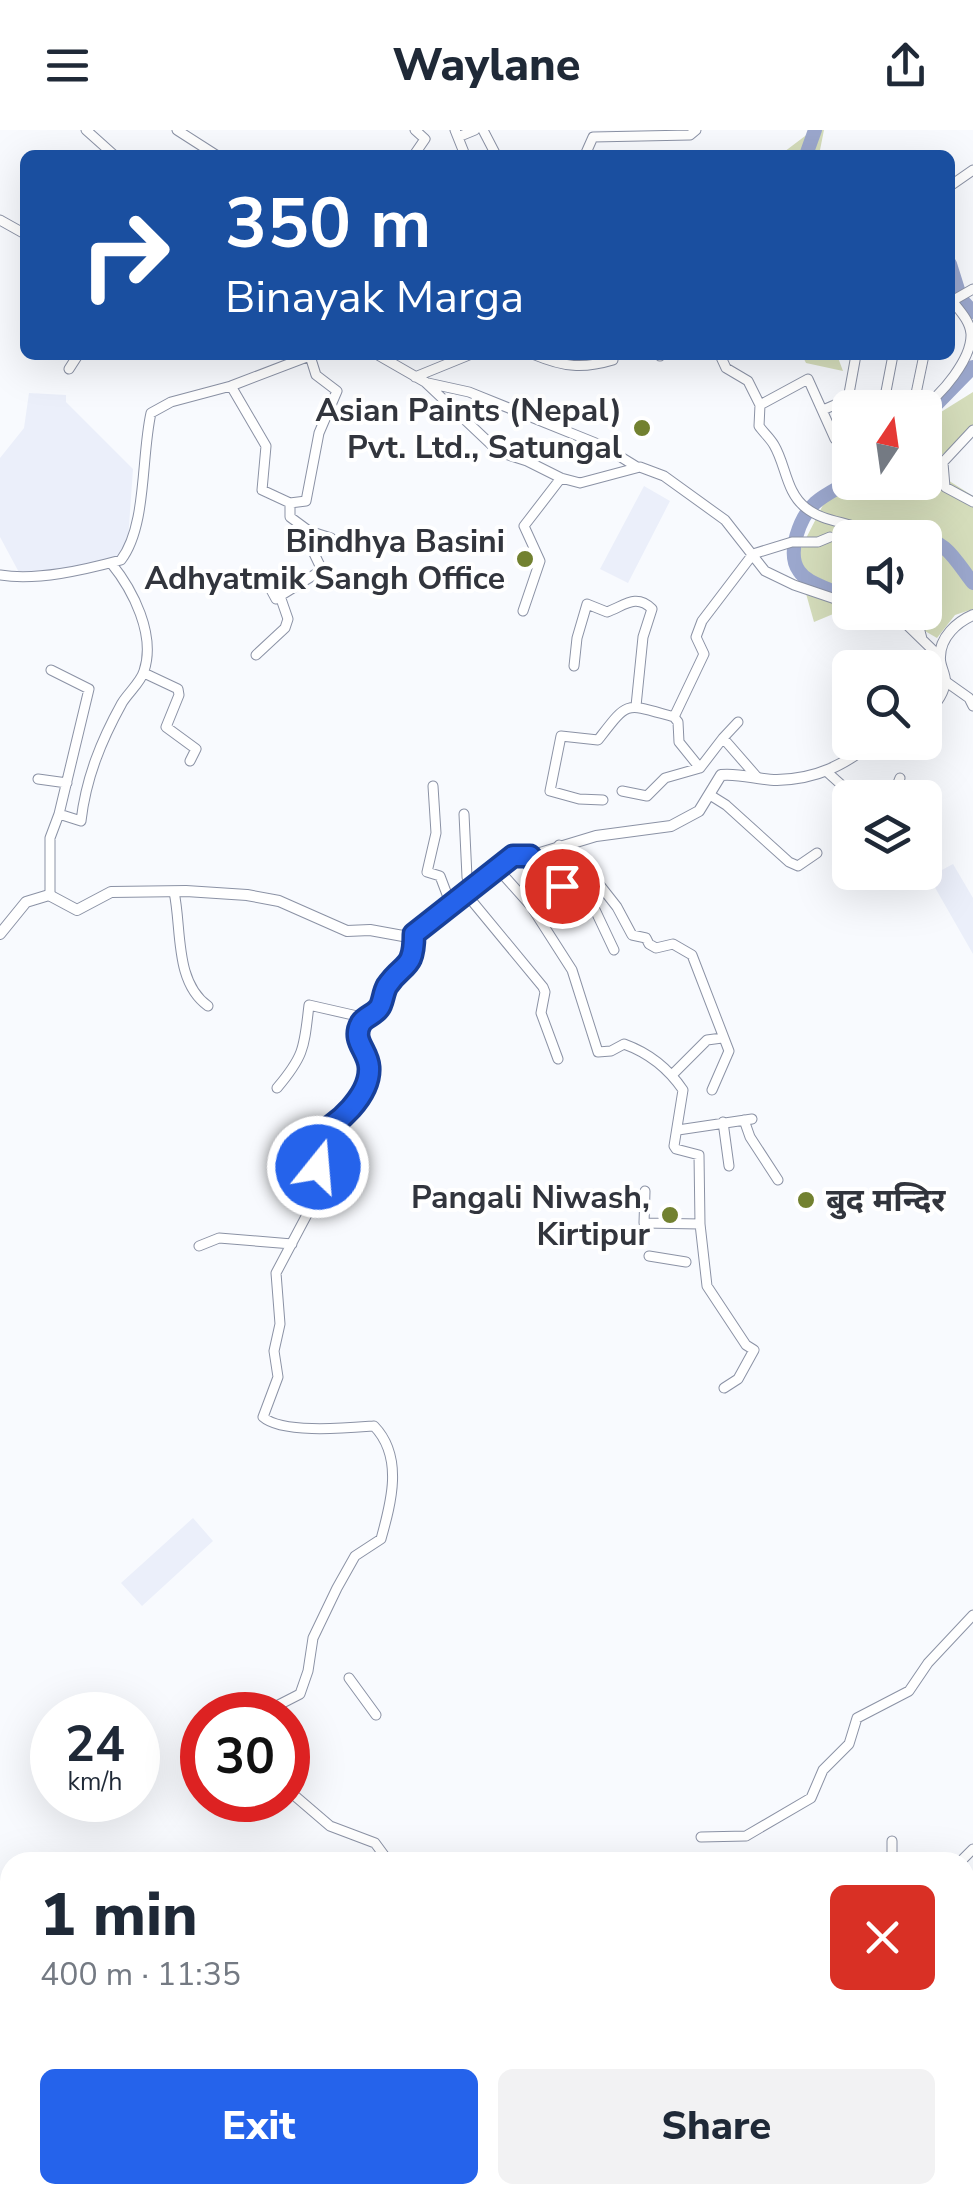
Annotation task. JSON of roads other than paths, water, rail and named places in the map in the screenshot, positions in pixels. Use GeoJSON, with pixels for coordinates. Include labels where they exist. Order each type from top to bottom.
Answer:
{"type":"FeatureCollection","features":[{"type":"Feature","properties":{"kind":"street"},"geometry":{"type":"LineString","coordinates":[[86,130],[108,150]]}},
{"type":"Feature","properties":{"kind":"street"},"geometry":{"type":"LineString","coordinates":[[177,130],[208,150]]}},
{"type":"Feature","properties":{"kind":"street"},"geometry":{"type":"LineString","coordinates":[[415,130],[425,139],[417,150]]}},
{"type":"Feature","properties":{"kind":"street"},"geometry":{"type":"LineString","coordinates":[[457,134],[479,130]]}},
{"type":"Feature","properties":{"kind":"street"},"geometry":{"type":"LineString","coordinates":[[590,134],[690,135],[696,130]]}},
{"type":"Feature","properties":{"kind":"street"},"geometry":{"type":"LineString","coordinates":[[941,390],[964,361],[969,346],[971,332],[967,320],[955,304]]}},
{"type":"Feature","properties":{"kind":"street"},"geometry":{"type":"LineString","coordinates":[[69,369],[75,360]]}},
{"type":"Feature","properties":{"kind":"street"},"geometry":{"type":"LineString","coordinates":[[0,575],[22,578],[67,573],[121,560],[138,526],[151,413],[171,402],[231,386],[300,360]]}},
{"type":"Feature","properties":{"kind":"street"},"geometry":{"type":"LineString","coordinates":[[231,386],[266,446],[262,490],[290,503],[306,501],[320,433],[337,391],[316,375],[312,360]]}},
{"type":"Feature","properties":{"kind":"street"},"geometry":{"type":"LineString","coordinates":[[387,360],[420,379],[499,452],[580,483],[637,467]]}},
{"type":"Feature","properties":{"kind":"street"},"geometry":{"type":"LineString","coordinates":[[420,379],[460,360]]}},
{"type":"Feature","properties":{"kind":"street"},"geometry":{"type":"LineString","coordinates":[[546,360],[580,368],[613,360]]}},
{"type":"Feature","properties":{"kind":"street"},"geometry":{"type":"LineString","coordinates":[[722,360],[726,368],[748,381],[760,405],[759,426],[774,446],[796,497],[808,510],[832,520]]}},
{"type":"Feature","properties":{"kind":"street"},"geometry":{"type":"LineString","coordinates":[[850,390],[855,360]]}},
{"type":"Feature","properties":{"kind":"street"},"geometry":{"type":"LineString","coordinates":[[887,390],[893,360]]}},
{"type":"Feature","properties":{"kind":"street"},"geometry":{"type":"LineString","coordinates":[[919,390],[923,360]]}},
{"type":"Feature","properties":{"kind":"street"},"geometry":{"type":"LineString","coordinates":[[760,405],[808,378],[832,434]]}},
{"type":"Feature","properties":{"kind":"street"},"geometry":{"type":"LineString","coordinates":[[420,379],[469,392],[602,446],[637,467],[664,476],[725,520],[765,570],[832,598]]}},
{"type":"Feature","properties":{"kind":"street"},"geometry":{"type":"LineString","coordinates":[[823,410],[832,406]]}},
{"type":"Feature","properties":{"kind":"street"},"geometry":{"type":"LineString","coordinates":[[973,430],[943,460],[944,487],[973,502]]}},
{"type":"Feature","properties":{"kind":"street"},"geometry":{"type":"LineString","coordinates":[[523,611],[540,560],[524,526],[560,478]]}},
{"type":"Feature","properties":{"kind":"street"},"geometry":{"type":"LineString","coordinates":[[290,503],[290,516],[309,532],[330,538]]}},
{"type":"Feature","properties":{"kind":"street"},"geometry":{"type":"LineString","coordinates":[[262,575],[276,599],[322,570],[309,543],[309,532]]}},
{"type":"Feature","properties":{"kind":"street"},"geometry":{"type":"LineString","coordinates":[[674,717],[704,654],[696,637],[702,621],[754,554],[792,542],[818,542],[830,536]]}},
{"type":"Feature","properties":{"kind":"street"},"geometry":{"type":"LineString","coordinates":[[59,814],[81,821],[90,771],[100,746],[127,694],[144,673],[147,641],[141,618],[128,584],[112,563]]}},
{"type":"Feature","properties":{"kind":"street"},"geometry":{"type":"LineString","coordinates":[[256,655],[288,624],[280,596]]}},
{"type":"Feature","properties":{"kind":"street"},"geometry":{"type":"LineString","coordinates":[[574,666],[576,638],[588,604],[608,612],[626,602],[639,600],[649,604],[652,608],[643,637],[636,706]]}},
{"type":"Feature","properties":{"kind":"street"},"geometry":{"type":"LineString","coordinates":[[942,651],[950,630],[973,615]]}},
{"type":"Feature","properties":{"kind":"street"},"geometry":{"type":"LineString","coordinates":[[912,630],[934,650]]}},
{"type":"Feature","properties":{"kind":"street"},"geometry":{"type":"LineString","coordinates":[[920,630],[922,639]]}},
{"type":"Feature","properties":{"kind":"street"},"geometry":{"type":"LineString","coordinates":[[942,666],[942,689]]}},
{"type":"Feature","properties":{"kind":"street"},"geometry":{"type":"LineString","coordinates":[[0,934],[26,902],[52,896],[48,868],[50,838],[89,689],[51,670]]}},
{"type":"Feature","properties":{"kind":"street"},"geometry":{"type":"LineString","coordinates":[[144,673],[178,689],[166,727],[196,749],[190,761]]}},
{"type":"Feature","properties":{"kind":"street"},"geometry":{"type":"LineString","coordinates":[[945,681],[969,698],[973,706]]}},
{"type":"Feature","properties":{"kind":"street"},"geometry":{"type":"LineString","coordinates":[[603,800],[579,799],[550,790],[561,736],[598,740],[619,710],[636,706],[674,717],[679,742],[700,768]]}},
{"type":"Feature","properties":{"kind":"street"},"geometry":{"type":"LineString","coordinates":[[622,791],[647,796],[666,778],[700,768],[738,722]]}},
{"type":"Feature","properties":{"kind":"street"},"geometry":{"type":"LineString","coordinates":[[723,738],[757,777]]}},
{"type":"Feature","properties":{"kind":"street"},"geometry":{"type":"LineString","coordinates":[[49,895],[76,910],[111,892],[271,898],[347,931],[370,930],[403,936],[414,934],[513,856],[530,856],[559,845],[671,826],[699,811],[721,775],[778,780],[838,768],[849,760]]}},
{"type":"Feature","properties":{"kind":"street"},"geometry":{"type":"LineString","coordinates":[[826,771],[836,780]]}},
{"type":"Feature","properties":{"kind":"street"},"geometry":{"type":"LineString","coordinates":[[38,778],[67,784]]}},
{"type":"Feature","properties":{"kind":"street"},"geometry":{"type":"LineString","coordinates":[[434,786],[436,833],[427,872],[440,876],[451,905]]}},
{"type":"Feature","properties":{"kind":"street"},"geometry":{"type":"LineString","coordinates":[[710,795],[788,862],[798,866],[817,853]]}},
{"type":"Feature","properties":{"kind":"street"},"geometry":{"type":"LineString","coordinates":[[464,814],[470,892],[543,987],[541,1013],[558,1059]]}},
{"type":"Feature","properties":{"kind":"street"},"geometry":{"type":"LineString","coordinates":[[559,845],[595,879],[632,935],[646,938],[656,948],[673,944],[692,955],[729,1051],[712,1090]]}},
{"type":"Feature","properties":{"kind":"street"},"geometry":{"type":"LineString","coordinates":[[530,856],[576,900],[589,897],[614,950]]}},
{"type":"Feature","properties":{"kind":"street"},"geometry":{"type":"LineString","coordinates":[[497,868],[532,906],[572,970],[598,1052],[624,1044],[642,1050],[673,1074],[684,1090],[674,1147],[700,1155],[700,1224],[709,1292],[746,1345],[754,1350],[738,1379],[724,1388]]}},
{"type":"Feature","properties":{"kind":"street"},"geometry":{"type":"LineString","coordinates":[[174,892],[188,981],[197,999],[208,1006]]}},
{"type":"Feature","properties":{"kind":"street"},"geometry":{"type":"LineString","coordinates":[[301,1692],[313,1638],[356,1556],[380,1539],[395,1489],[386,1443],[374,1426],[292,1429],[262,1417],[278,1377],[274,1351],[280,1324],[276,1273],[320,1190],[318,1167],[313,1160],[313,1135],[328,1131],[345,1118],[367,1080],[370,1065],[357,1038],[360,1026],[379,1008],[386,987],[408,966],[414,934]]}},
{"type":"Feature","properties":{"kind":"street"},"geometry":{"type":"LineString","coordinates":[[277,1088],[307,1043],[308,1005],[366,1018]]}},
{"type":"Feature","properties":{"kind":"street"},"geometry":{"type":"LineString","coordinates":[[673,1074],[707,1040],[722,1038]]}},
{"type":"Feature","properties":{"kind":"street"},"geometry":{"type":"LineString","coordinates":[[678,1130],[748,1120],[750,1137],[778,1180]]}},
{"type":"Feature","properties":{"kind":"street"},"geometry":{"type":"LineString","coordinates":[[723,1122],[729,1166]]}},
{"type":"Feature","properties":{"kind":"street"},"geometry":{"type":"LineString","coordinates":[[645,1191],[644,1223],[700,1224]]}},
{"type":"Feature","properties":{"kind":"street"},"geometry":{"type":"LineString","coordinates":[[200,1246],[219,1238],[292,1244]]}},
{"type":"Feature","properties":{"kind":"street"},"geometry":{"type":"LineString","coordinates":[[649,1256],[686,1262]]}},
{"type":"Feature","properties":{"kind":"street"},"geometry":{"type":"LineString","coordinates":[[701,1837],[746,1836],[812,1798],[822,1770],[849,1744],[857,1718],[909,1691],[928,1663],[973,1615]]}},
{"type":"Feature","properties":{"kind":"street"},"geometry":{"type":"LineString","coordinates":[[349,1678],[376,1715]]}},
{"type":"Feature","properties":{"kind":"street"},"geometry":{"type":"LineString","coordinates":[[310,1809],[330,1826],[378,1845],[383,1852]]}},
{"type":"Feature","properties":{"kind":"street"},"geometry":{"type":"LineString","coordinates":[[892,1841],[892,1852]]}},
{"type":"Feature","properties":{"kind":"waterway"},"geometry":{"type":"LineString","coordinates":[[808,150],[815,130]]}},
{"type":"Feature","properties":{"kind":"waterway"},"geometry":{"type":"LineString","coordinates":[[955,280],[961,299],[973,312]]}},
{"type":"Feature","properties":{"kind":"waterway"},"geometry":{"type":"LineString","coordinates":[[942,399],[973,367]]}},
{"type":"Feature","properties":{"kind":"waterway"},"geometry":{"type":"LineString","coordinates":[[832,492],[809,509],[794,545],[795,563],[802,575],[832,591]]}},
{"type":"Feature","properties":{"kind":"waterway"},"geometry":{"type":"LineString","coordinates":[[942,546],[973,583]]}},
{"type":"Feature","properties":{"kind":"place","name":"Asian Paints (Nepal) Pvt. Ltd., Satungal"},"geometry":{"type":"Point","coordinates":[642,428]}},
{"type":"Feature","properties":{"kind":"place","name":"Bindhya Basini Adhyatmik Sangh Office"},"geometry":{"type":"Point","coordinates":[525,559]}},
{"type":"Feature","properties":{"kind":"place","name":"बुद मन्दिर"},"geometry":{"type":"Point","coordinates":[806,1200]}},
{"type":"Feature","properties":{"kind":"place","name":"Pangali Niwash, Kirtipur"},"geometry":{"type":"Point","coordinates":[670,1215]}}]}
